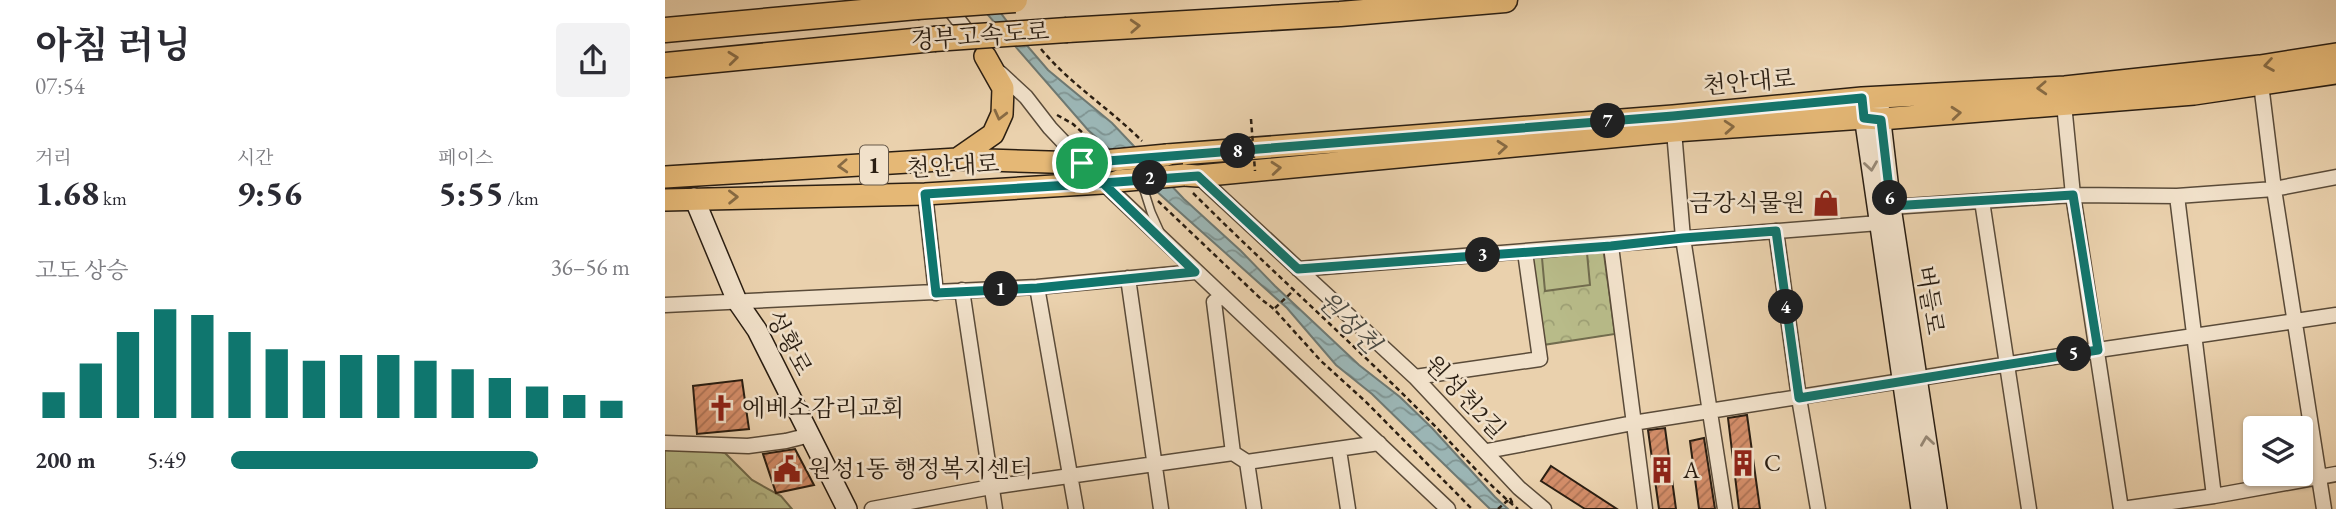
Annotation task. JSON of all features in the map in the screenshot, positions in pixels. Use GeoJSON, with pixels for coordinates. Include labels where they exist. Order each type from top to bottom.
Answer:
{"type":"FeatureCollection","features":[{"type":"Feature","properties":{"kind":"highway","name":"경부고속도로"},"geometry":{"type":"LineString","coordinates":[[665,30],[1016,0]]}},
{"type":"Feature","properties":{"kind":"highway","name":"경부고속도로"},"geometry":{"type":"LineString","coordinates":[[665,65],[934,39],[1340,14],[1504,0]]}},
{"type":"Feature","properties":{"kind":"main road","name":"천안대로"},"geometry":{"type":"LineString","coordinates":[[1189,179],[1674,131],[2260,66],[2336,54]]}},
{"type":"Feature","properties":{"kind":"main road"},"geometry":{"type":"LineString","coordinates":[[957,159],[993,134],[1002,114],[1003,88],[985,56]]}},
{"type":"Feature","properties":{"kind":"main road","name":"천안대로"},"geometry":{"type":"LineString","coordinates":[[1157,151],[1673,116],[2064,104],[2194,94],[2336,73]]}},
{"type":"Feature","properties":{"kind":"main road","name":"1"},"geometry":{"type":"LineString","coordinates":[[1104,156],[1157,151]]}},
{"type":"Feature","properties":{"kind":"main road","name":"천안대로"},"geometry":{"type":"LineString","coordinates":[[665,177],[957,159],[1082,163],[1104,156]]}},
{"type":"Feature","properties":{"kind":"main road","name":"1"},"geometry":{"type":"LineString","coordinates":[[1110,182],[1189,179]]}},
{"type":"Feature","properties":{"kind":"main road","name":"천안대로"},"geometry":{"type":"LineString","coordinates":[[665,200],[925,194],[1110,182]]}},
{"type":"Feature","properties":{"kind":"street"},"geometry":{"type":"LineString","coordinates":[[943,0],[1006,81],[1026,97],[1082,163],[1110,182],[1167,245],[1448,509]]}},
{"type":"Feature","properties":{"kind":"street"},"geometry":{"type":"LineString","coordinates":[[2261,84],[2274,189],[2324,509]]}},
{"type":"Feature","properties":{"kind":"street"},"geometry":{"type":"LineString","coordinates":[[2064,104],[2073,195],[2122,509],[2160,506],[2336,474]]}},
{"type":"Feature","properties":{"kind":"street","name":"버들로"},"geometry":{"type":"LineString","coordinates":[[1871,108],[1891,206],[1921,509]]}},
{"type":"Feature","properties":{"kind":"street","name":"버들로"},"geometry":{"type":"LineString","coordinates":[[1871,108],[1879,223],[1937,509]]}},
{"type":"Feature","properties":{"kind":"street"},"geometry":{"type":"LineString","coordinates":[[1674,131],[1683,238],[1725,509]]}},
{"type":"Feature","properties":{"kind":"street"},"geometry":{"type":"LineString","coordinates":[[1891,206],[2073,195],[2177,197],[2274,189],[2336,177]]}},
{"type":"Feature","properties":{"kind":"street","name":"원성천2길"},"geometry":{"type":"LineString","coordinates":[[1189,179],[1298,269],[1415,377],[1519,488],[1544,509]]}},
{"type":"Feature","properties":{"kind":"street"},"geometry":{"type":"LineString","coordinates":[[925,194],[936,293]]}},
{"type":"Feature","properties":{"kind":"street"},"geometry":{"type":"LineString","coordinates":[[2177,197],[2214,496]]}},
{"type":"Feature","properties":{"kind":"street","name":"성황로"},"geometry":{"type":"LineString","coordinates":[[694,198],[737,301],[757,330],[847,509]]}},
{"type":"Feature","properties":{"kind":"street"},"geometry":{"type":"LineString","coordinates":[[1982,201],[2029,509]]}},
{"type":"Feature","properties":{"kind":"street"},"geometry":{"type":"LineString","coordinates":[[1298,269],[1879,223]]}},
{"type":"Feature","properties":{"kind":"street"},"geometry":{"type":"LineString","coordinates":[[1776,231],[1799,398],[1818,509]]}},
{"type":"Feature","properties":{"kind":"street"},"geometry":{"type":"LineString","coordinates":[[1611,246],[1645,509]]}},
{"type":"Feature","properties":{"kind":"street"},"geometry":{"type":"LineString","coordinates":[[1415,377],[1541,359],[1525,252]]}},
{"type":"Feature","properties":{"kind":"street"},"geometry":{"type":"LineString","coordinates":[[665,305],[1037,288],[1195,272]]}},
{"type":"Feature","properties":{"kind":"street"},"geometry":{"type":"LineString","coordinates":[[1128,278],[1161,509]]}},
{"type":"Feature","properties":{"kind":"street"},"geometry":{"type":"LineString","coordinates":[[1037,288],[1076,509]]}},
{"type":"Feature","properties":{"kind":"street"},"geometry":{"type":"LineString","coordinates":[[962,290],[995,509]]}},
{"type":"Feature","properties":{"kind":"street"},"geometry":{"type":"LineString","coordinates":[[1221,297],[1214,302],[1234,453]]}},
{"type":"Feature","properties":{"kind":"street"},"geometry":{"type":"LineString","coordinates":[[1487,451],[1633,423],[2336,315]]}},
{"type":"Feature","properties":{"kind":"street"},"geometry":{"type":"LineString","coordinates":[[665,443],[748,446],[810,435]]}},
{"type":"Feature","properties":{"kind":"street"},"geometry":{"type":"LineString","coordinates":[[871,509],[991,487],[1234,453],[1247,462],[1379,443]]}},
{"type":"Feature","properties":{"kind":"street"},"geometry":{"type":"LineString","coordinates":[[1339,450],[1347,509]]}},
{"type":"Feature","properties":{"kind":"street"},"geometry":{"type":"LineString","coordinates":[[1247,462],[1254,509]]}},
{"type":"Feature","properties":{"kind":"lane"},"geometry":{"type":"LineString","coordinates":[[1143,187],[1151,212],[1167,245]]}},
{"type":"Feature","properties":{"kind":"path"},"geometry":{"type":"LineString","coordinates":[[1034,40],[1058,70],[1157,151]]}},
{"type":"Feature","properties":{"kind":"path"},"geometry":{"type":"LineString","coordinates":[[1049,111],[1073,124],[1104,156]]}},
{"type":"Feature","properties":{"kind":"path"},"geometry":{"type":"LineString","coordinates":[[1251,119],[1255,171]]}},
{"type":"Feature","properties":{"kind":"path"},"geometry":{"type":"LineString","coordinates":[[1189,179],[1293,291],[1421,411],[1505,502],[1518,509]]}},
{"type":"Feature","properties":{"kind":"path"},"geometry":{"type":"LineString","coordinates":[[1143,187],[1275,309],[1321,361],[1365,401],[1472,509]]}},
{"type":"Feature","properties":{"kind":"path"},"geometry":{"type":"LineString","coordinates":[[1275,309],[1293,291]]}},
{"type":"Feature","properties":{"kind":"path"},"geometry":{"type":"LineString","coordinates":[[1498,509],[1505,502]]}},
{"type":"Feature","properties":{"kind":"green space"},"geometry":{"type":"Polygon","coordinates":[[[1603,247],[1615,334],[1543,345],[1531,251],[1603,247]]]}},
{"type":"Feature","properties":{"kind":"green space"},"geometry":{"type":"Polygon","coordinates":[[[1587,253],[1590,285],[1545,291],[1542,258],[1587,253]]]}},
{"type":"Feature","properties":{"kind":"green space"},"geometry":{"type":"Polygon","coordinates":[[[665,448],[706,448],[725,453],[752,480],[781,496],[792,509],[665,509],[665,448]]]}},
{"type":"Feature","properties":{"kind":"water"},"geometry":{"type":"Polygon","coordinates":[[[975,0],[991,0],[1048,70],[1112,123],[1184,199],[1275,286],[1359,365],[1400,397],[1508,509],[1490,509],[1372,394],[1336,365],[1287,308],[1088,130],[975,0]]]}},
{"type":"Feature","properties":{"kind":"building","name":"에베소감리교회"},"geometry":{"type":"Polygon","coordinates":[[[742,380],[749,429],[697,434],[693,386],[742,380]]]}},
{"type":"Feature","properties":{"kind":"building","name":"C"},"geometry":{"type":"Polygon","coordinates":[[[1747,415],[1760,509],[1739,509],[1728,418],[1747,415]]]}},
{"type":"Feature","properties":{"kind":"building","name":"A"},"geometry":{"type":"Polygon","coordinates":[[[1665,428],[1676,509],[1659,509],[1648,430],[1665,428]]]}},
{"type":"Feature","properties":{"kind":"building"},"geometry":{"type":"Polygon","coordinates":[[[1704,438],[1715,509],[1699,509],[1690,441],[1704,438]]]}},
{"type":"Feature","properties":{"kind":"building","name":"원성1동 행정복지센터"},"geometry":{"type":"Polygon","coordinates":[[[795,449],[814,485],[776,493],[763,454],[795,449]]]}},
{"type":"Feature","properties":{"kind":"building"},"geometry":{"type":"Polygon","coordinates":[[[1551,466],[1617,509],[1585,509],[1541,481],[1551,466]]]}},
{"type":"Feature","properties":{"kind":"place","name":"금강식물원"},"geometry":{"type":"Point","coordinates":[1826,203]}},
{"type":"Feature","properties":{"kind":"place","name":"에베소감리교회"},"geometry":{"type":"Point","coordinates":[721,408]}},
{"type":"Feature","properties":{"kind":"place","name":"C"},"geometry":{"type":"Point","coordinates":[1743,463]}},
{"type":"Feature","properties":{"kind":"place","name":"원성1동 행정복지센터"},"geometry":{"type":"Point","coordinates":[787,469]}},
{"type":"Feature","properties":{"kind":"place","name":"A"},"geometry":{"type":"Point","coordinates":[1662,470]}},
{"type":"Feature","properties":{"kind":"route"},"geometry":{"type":"LineString","coordinates":[[1082,163],[1103,183],[925,194],[936,293],[1037,288],[1195,272],[1103,183],[1184,175],[1198,176],[1298,269],[1776,231],[1799,398],[2098,350],[2073,195],[1891,206],[1881,120],[1864,118],[1862,98],[1673,116],[1082,163]]}},
{"type":"Feature","properties":{"kind":"water label","name":"원성천"},"geometry":{"type":"Point","coordinates":[1349,322]}}]}
